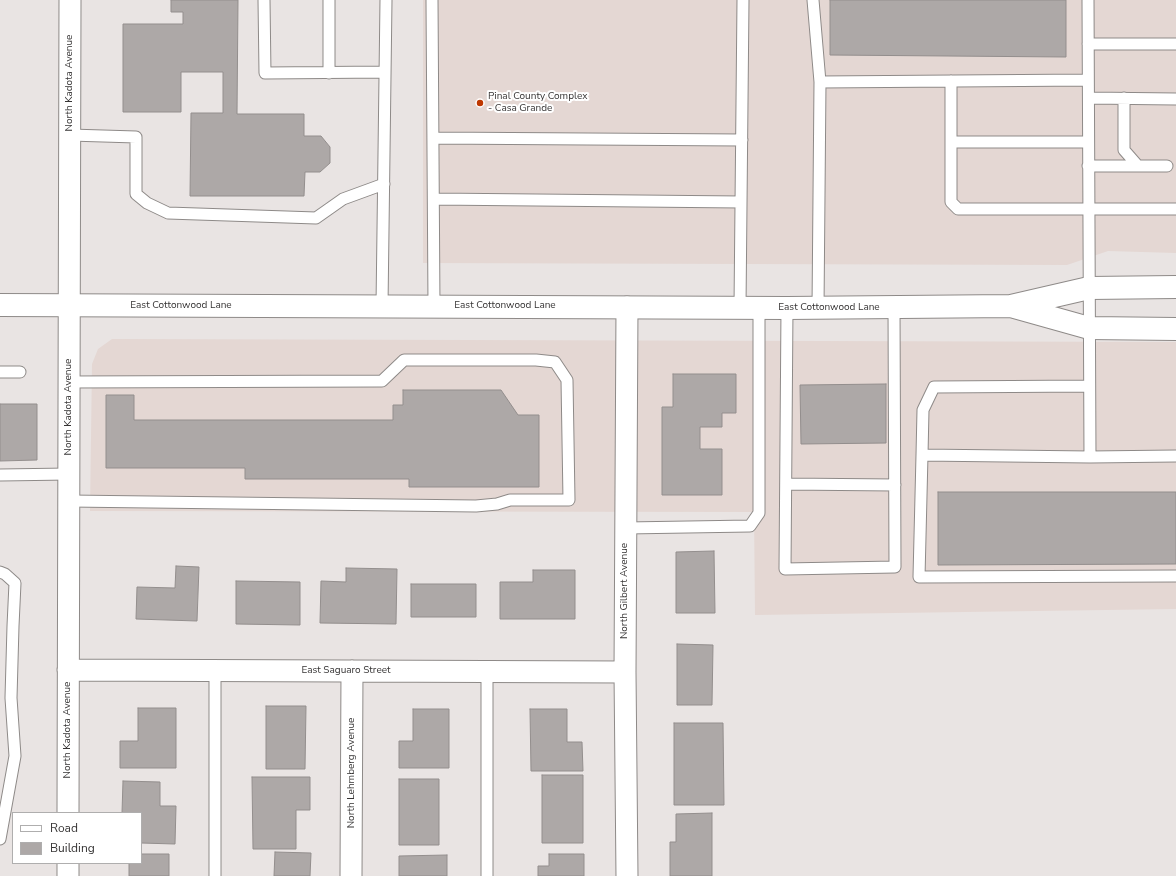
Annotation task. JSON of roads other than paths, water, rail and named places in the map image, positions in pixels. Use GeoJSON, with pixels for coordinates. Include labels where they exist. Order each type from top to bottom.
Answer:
{"type":"FeatureCollection","features":[{"type":"Feature","properties":{"kind":"main road","name":"East Cottonwood Lane"},"geometry":{"type":"LineString","coordinates":[[0,305],[894,308],[1011,306],[1089,288],[1176,287]]}},
{"type":"Feature","properties":{"kind":"main road","name":"East Cottonwood Lane"},"geometry":{"type":"LineString","coordinates":[[1011,306],[1089,328],[1176,329]]}},
{"type":"Feature","properties":{"kind":"street","name":"North Kadota Avenue"},"geometry":{"type":"LineString","coordinates":[[68,812],[70,0]]}},
{"type":"Feature","properties":{"kind":"street","name":"North Gilbert Avenue"},"geometry":{"type":"LineString","coordinates":[[627,307],[625,672],[627,876]]}},
{"type":"Feature","properties":{"kind":"street","name":"East Saguaro Street"},"geometry":{"type":"LineString","coordinates":[[68,670],[625,672]]}},
{"type":"Feature","properties":{"kind":"street","name":"North Lehmberg Avenue"},"geometry":{"type":"LineString","coordinates":[[351,876],[352,671]]}},
{"type":"Feature","properties":{"kind":"street"},"geometry":{"type":"LineString","coordinates":[[68,864],[68,876]]}},
{"type":"Feature","properties":{"kind":"lane"},"geometry":{"type":"LineString","coordinates":[[264,0],[265,73],[385,72]]}},
{"type":"Feature","properties":{"kind":"lane"},"geometry":{"type":"LineString","coordinates":[[329,0],[329,72]]}},
{"type":"Feature","properties":{"kind":"lane"},"geometry":{"type":"LineString","coordinates":[[382,306],[386,0]]}},
{"type":"Feature","properties":{"kind":"lane"},"geometry":{"type":"LineString","coordinates":[[432,0],[434,306]]}},
{"type":"Feature","properties":{"kind":"lane"},"geometry":{"type":"LineString","coordinates":[[626,528],[750,526],[759,513],[750,308],[741,202],[743,0]]}},
{"type":"Feature","properties":{"kind":"lane"},"geometry":{"type":"LineString","coordinates":[[813,0],[820,82],[818,308]]}},
{"type":"Feature","properties":{"kind":"lane"},"geometry":{"type":"LineString","coordinates":[[1088,0],[1090,457]]}},
{"type":"Feature","properties":{"kind":"lane"},"geometry":{"type":"LineString","coordinates":[[1088,44],[1176,44]]}},
{"type":"Feature","properties":{"kind":"lane"},"geometry":{"type":"LineString","coordinates":[[820,82],[1088,80]]}},
{"type":"Feature","properties":{"kind":"lane"},"geometry":{"type":"LineString","coordinates":[[951,81],[951,202],[958,209],[1176,209]]}},
{"type":"Feature","properties":{"kind":"lane"},"geometry":{"type":"LineString","coordinates":[[1089,98],[1176,99]]}},
{"type":"Feature","properties":{"kind":"lane"},"geometry":{"type":"LineString","coordinates":[[1124,98],[1124,150],[1138,166]]}},
{"type":"Feature","properties":{"kind":"lane"},"geometry":{"type":"LineString","coordinates":[[70,135],[136,137],[136,194],[148,203],[168,213],[316,218],[344,199],[384,184]]}},
{"type":"Feature","properties":{"kind":"lane"},"geometry":{"type":"LineString","coordinates":[[433,138],[742,140]]}},
{"type":"Feature","properties":{"kind":"lane"},"geometry":{"type":"LineString","coordinates":[[951,142],[1088,142]]}},
{"type":"Feature","properties":{"kind":"lane"},"geometry":{"type":"LineString","coordinates":[[1088,166],[1167,166]]}},
{"type":"Feature","properties":{"kind":"lane"},"geometry":{"type":"LineString","coordinates":[[434,199],[741,202]]}},
{"type":"Feature","properties":{"kind":"lane"},"geometry":{"type":"LineString","coordinates":[[787,308],[785,569],[895,568],[894,308]]}},
{"type":"Feature","properties":{"kind":"lane"},"geometry":{"type":"LineString","coordinates":[[69,382],[382,382],[404,360],[536,360],[555,362],[567,380],[569,500],[510,500],[496,504],[476,506],[69,501]]}},
{"type":"Feature","properties":{"kind":"lane"},"geometry":{"type":"LineString","coordinates":[[0,372],[20,372]]}},
{"type":"Feature","properties":{"kind":"lane"},"geometry":{"type":"LineString","coordinates":[[1089,386],[934,387],[923,410],[919,577],[1176,576]]}},
{"type":"Feature","properties":{"kind":"lane"},"geometry":{"type":"LineString","coordinates":[[922,455],[1090,457],[1176,456]]}},
{"type":"Feature","properties":{"kind":"lane"},"geometry":{"type":"LineString","coordinates":[[0,475],[69,474]]}},
{"type":"Feature","properties":{"kind":"lane"},"geometry":{"type":"LineString","coordinates":[[786,484],[895,485]]}},
{"type":"Feature","properties":{"kind":"lane"},"geometry":{"type":"LineString","coordinates":[[0,572],[5,574],[15,583],[11,698],[15,756],[0,839]]}},
{"type":"Feature","properties":{"kind":"lane"},"geometry":{"type":"LineString","coordinates":[[215,670],[215,876]]}},
{"type":"Feature","properties":{"kind":"lane"},"geometry":{"type":"LineString","coordinates":[[487,672],[487,876]]}},
{"type":"Feature","properties":{"kind":"place","name":"Pinal County Complex - Casa Grande"},"geometry":{"type":"Point","coordinates":[480,103]}}]}
